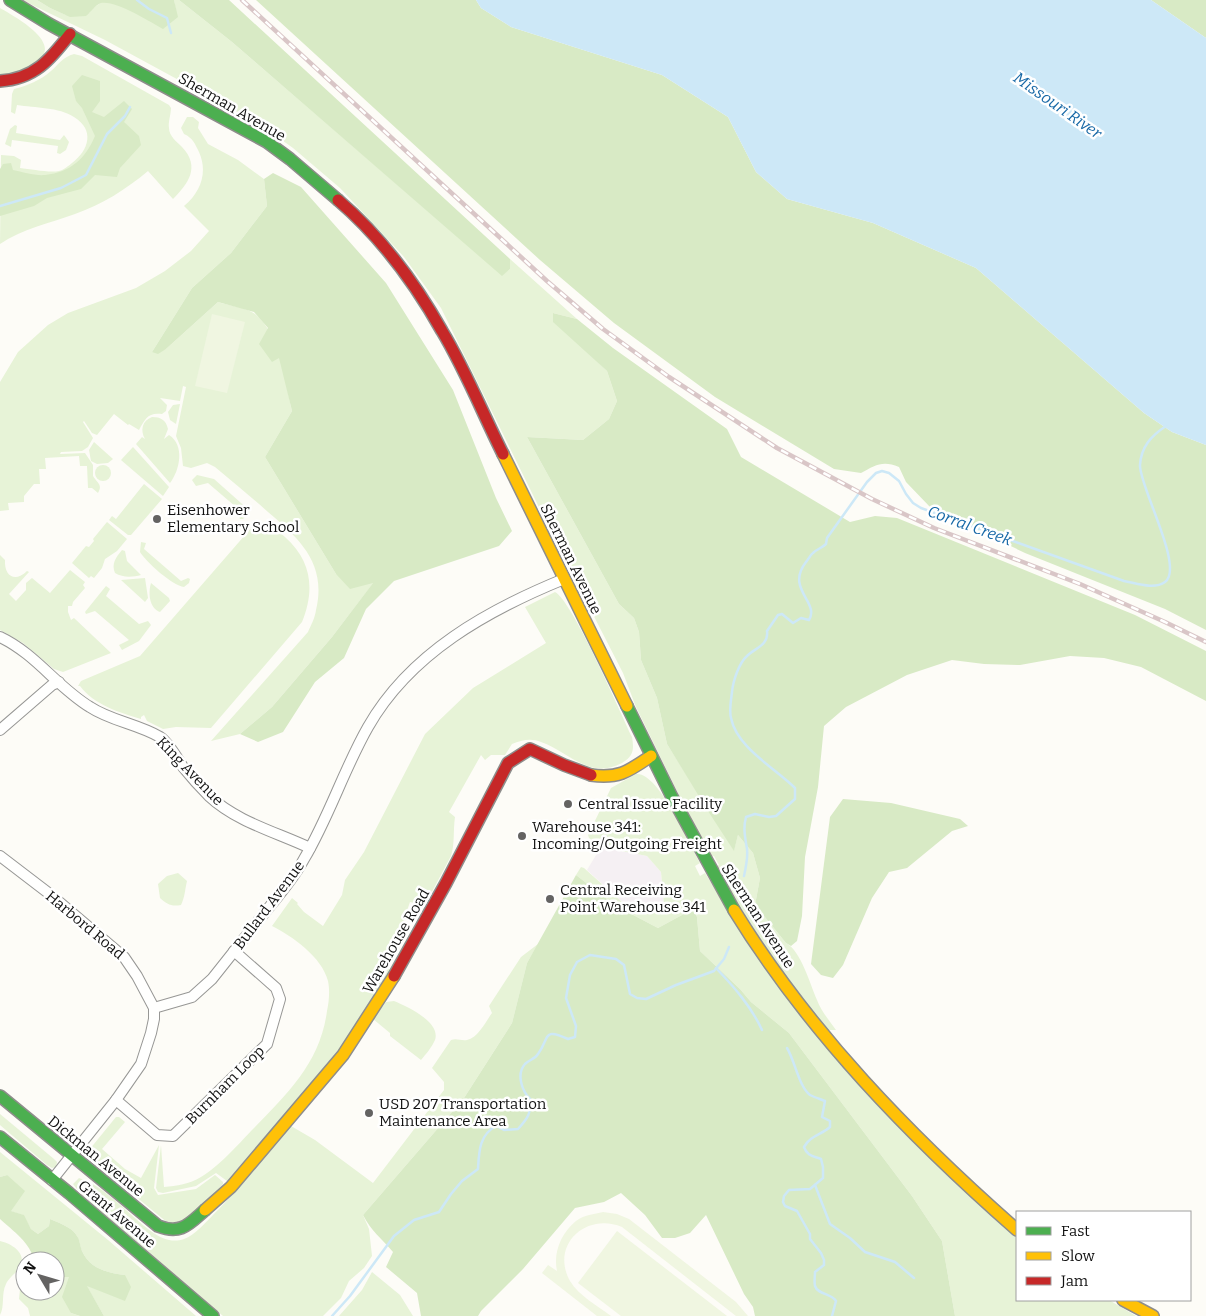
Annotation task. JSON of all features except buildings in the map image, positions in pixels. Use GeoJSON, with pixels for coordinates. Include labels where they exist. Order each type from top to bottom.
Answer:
{"type":"FeatureCollection","features":[{"type":"Feature","properties":{"kind":"street","name":"Sherman Avenue"},"geometry":{"type":"LineString","coordinates":[[10,0],[266,142],[320,183],[345,206],[407,276],[443,332],[651,756],[721,888],[753,939],[810,1018],[855,1071],[898,1117],[956,1174],[1016,1229]]}},
{"type":"Feature","properties":{"kind":"street"},"geometry":{"type":"LineString","coordinates":[[0,81],[24,78],[37,70],[48,62],[70,34]]}},
{"type":"Feature","properties":{"kind":"street","name":"Bullard Avenue"},"geometry":{"type":"LineString","coordinates":[[154,1008],[192,998],[212,979],[292,880],[310,848],[364,734],[390,693],[414,668],[440,646],[484,617],[564,579]]}},
{"type":"Feature","properties":{"kind":"street","name":"King Avenue"},"geometry":{"type":"LineString","coordinates":[[0,637],[18,646],[31,656],[90,708],[110,718],[132,724],[162,738],[185,770],[210,796],[236,816],[310,848]]}},
{"type":"Feature","properties":{"kind":"street"},"geometry":{"type":"LineString","coordinates":[[0,730],[52,685],[59,682]]}},
{"type":"Feature","properties":{"kind":"street","name":"Warehouse Road"},"geometry":{"type":"LineString","coordinates":[[177,1230],[186,1227],[231,1187],[343,1055],[386,991],[446,883],[508,763],[530,749],[576,771],[606,777],[626,773],[651,756]]}},
{"type":"Feature","properties":{"kind":"street","name":"Harbord Road"},"geometry":{"type":"LineString","coordinates":[[0,856],[51,895],[124,957],[137,976],[154,1008]]}},
{"type":"Feature","properties":{"kind":"street","name":"Burnham Loop"},"geometry":{"type":"LineString","coordinates":[[116,1100],[157,1136],[174,1136],[267,1044],[280,1000],[276,988],[234,950]]}},
{"type":"Feature","properties":{"kind":"street"},"geometry":{"type":"LineString","coordinates":[[52,1180],[116,1100],[142,1064],[154,1019],[154,1008]]}},
{"type":"Feature","properties":{"kind":"street","name":"Dickman Avenue"},"geometry":{"type":"LineString","coordinates":[[0,1096],[158,1226],[167,1230],[177,1230]]}},
{"type":"Feature","properties":{"kind":"street","name":"Grant Avenue"},"geometry":{"type":"LineString","coordinates":[[0,1137],[213,1316]]}},
{"type":"Feature","properties":{"kind":"street"},"geometry":{"type":"LineString","coordinates":[[1125,1301],[1153,1316]]}},
{"type":"Feature","properties":{"kind":"shaded area"},"geometry":{"type":"Polygon","coordinates":[[[601,847],[647,856],[661,872],[664,905],[632,911],[587,870],[601,847]]]}},
{"type":"Feature","properties":{"kind":"green space"},"geometry":{"type":"Polygon","coordinates":[[[22,0],[37,0],[66,15],[89,13],[102,2],[111,0],[132,11],[177,17],[174,0],[179,0],[232,42],[502,275],[510,269],[510,259],[577,319],[553,313],[584,349],[607,371],[617,401],[609,419],[583,440],[527,437],[619,604],[634,618],[639,632],[641,660],[657,698],[667,744],[734,850],[738,835],[753,853],[760,878],[755,905],[801,960],[821,1008],[836,1030],[827,1030],[782,971],[715,867],[719,865],[714,856],[709,857],[636,707],[623,673],[441,308],[404,257],[340,188],[293,148],[258,123],[105,40],[22,0]]]}},
{"type":"Feature","properties":{"kind":"green space"},"geometry":{"type":"Polygon","coordinates":[[[37,0],[174,0],[178,17],[163,29],[132,12],[107,3],[101,3],[94,7],[86,16],[70,17],[37,0]]]}},
{"type":"Feature","properties":{"kind":"green space"},"geometry":{"type":"Polygon","coordinates":[[[179,0],[229,0],[510,259],[510,269],[502,276],[232,42],[179,0]]]}},
{"type":"Feature","properties":{"kind":"green space"},"geometry":{"type":"Polygon","coordinates":[[[256,0],[476,0],[481,8],[511,27],[662,75],[728,117],[756,172],[787,199],[873,223],[976,268],[1144,413],[1172,432],[1206,445],[1206,630],[1165,609],[1025,553],[930,507],[906,482],[899,467],[879,464],[861,473],[834,469],[715,397],[614,323],[540,260],[256,0]]]}},
{"type":"Feature","properties":{"kind":"green space"},"geometry":{"type":"Polygon","coordinates":[[[1151,0],[1206,0],[1206,38],[1151,0]]]}},
{"type":"Feature","properties":{"kind":"green space"},"geometry":{"type":"Polygon","coordinates":[[[0,8],[31,28],[43,42],[45,49],[42,58],[22,72],[16,75],[0,77],[0,8]]]}},
{"type":"Feature","properties":{"kind":"green space"},"geometry":{"type":"Polygon","coordinates":[[[74,54],[82,56],[169,105],[171,108],[169,131],[188,154],[191,161],[190,175],[173,199],[148,171],[122,190],[95,206],[27,230],[0,244],[1,155],[14,156],[21,160],[20,168],[59,171],[78,158],[86,146],[87,134],[85,128],[81,122],[68,114],[61,111],[17,105],[15,114],[11,112],[14,89],[38,80],[64,59],[74,54]]]}},
{"type":"Feature","properties":{"kind":"green space"},"geometry":{"type":"Polygon","coordinates":[[[82,75],[100,81],[100,101],[92,112],[104,117],[124,101],[132,109],[124,122],[139,136],[141,145],[120,168],[117,177],[95,175],[81,189],[47,198],[34,206],[0,216],[0,169],[3,164],[11,163],[13,170],[45,175],[70,167],[82,158],[87,151],[95,136],[82,108],[76,101],[72,86],[82,75]]]}},
{"type":"Feature","properties":{"kind":"green space"},"geometry":{"type":"Polygon","coordinates":[[[187,117],[193,117],[199,122],[198,128],[208,144],[238,160],[264,179],[267,206],[231,253],[192,288],[152,352],[166,349],[218,302],[243,308],[255,314],[270,333],[276,346],[284,372],[292,411],[265,457],[336,574],[374,582],[332,637],[272,707],[240,734],[211,741],[308,632],[315,613],[318,579],[308,554],[291,532],[215,467],[207,463],[191,468],[183,466],[181,448],[176,436],[186,387],[183,386],[180,401],[160,398],[167,405],[166,411],[162,414],[150,415],[139,430],[128,425],[114,414],[97,435],[92,433],[83,422],[93,438],[88,447],[82,451],[61,452],[60,454],[85,453],[93,465],[93,476],[100,486],[98,493],[92,488],[88,488],[87,466],[80,466],[79,456],[45,458],[46,469],[39,469],[40,484],[34,484],[24,496],[24,502],[8,503],[9,510],[0,511],[0,382],[18,352],[48,325],[68,313],[136,288],[165,271],[191,251],[209,231],[184,206],[199,188],[203,174],[202,159],[199,152],[190,137],[184,134],[181,128],[187,117]]]}},
{"type":"Feature","properties":{"kind":"green space"},"geometry":{"type":"Polygon","coordinates":[[[15,125],[17,126],[16,133],[60,140],[64,135],[69,142],[66,150],[60,154],[57,153],[58,146],[12,140],[11,147],[5,144],[10,129],[15,125]]]}},
{"type":"Feature","properties":{"kind":"green space"},"geometry":{"type":"Polygon","coordinates":[[[273,173],[301,187],[386,283],[453,390],[496,498],[512,531],[499,546],[394,581],[366,609],[344,658],[315,682],[283,732],[258,742],[240,734],[272,707],[332,637],[373,583],[350,589],[336,574],[265,457],[292,411],[279,358],[272,362],[259,344],[268,328],[254,312],[218,302],[166,349],[158,354],[152,352],[192,288],[231,253],[267,206],[264,179],[273,173]]]}},
{"type":"Feature","properties":{"kind":"green space"},"geometry":{"type":"Polygon","coordinates":[[[553,313],[577,319],[613,348],[727,429],[741,457],[850,522],[875,516],[897,518],[1135,615],[1206,651],[1206,701],[1141,667],[1104,658],[1070,656],[1020,665],[984,664],[952,660],[907,675],[846,707],[824,726],[818,787],[805,857],[802,916],[797,941],[791,946],[786,943],[755,905],[760,878],[753,853],[738,835],[734,851],[667,744],[657,698],[641,660],[639,632],[634,618],[619,604],[527,437],[583,440],[609,419],[617,401],[607,371],[553,322],[553,313]]]}},
{"type":"Feature","properties":{"kind":"green space"},"geometry":{"type":"Polygon","coordinates":[[[212,314],[245,322],[227,393],[195,386],[212,314]]]}},
{"type":"Feature","properties":{"kind":"green space"},"geometry":{"type":"Polygon","coordinates":[[[180,404],[176,424],[170,420],[168,412],[173,405],[180,404]]]}},
{"type":"Feature","properties":{"kind":"green space"},"geometry":{"type":"Polygon","coordinates":[[[152,417],[160,418],[164,421],[168,429],[164,439],[169,435],[174,439],[179,451],[178,465],[170,483],[136,444],[142,437],[145,439],[143,426],[152,417]]]}},
{"type":"Feature","properties":{"kind":"green space"},"geometry":{"type":"Polygon","coordinates":[[[94,442],[113,459],[108,463],[97,464],[91,461],[89,450],[94,442]]]}},
{"type":"Feature","properties":{"kind":"green space"},"geometry":{"type":"Polygon","coordinates":[[[133,447],[169,487],[163,496],[121,460],[133,447]]]}},
{"type":"Feature","properties":{"kind":"green space"},"geometry":{"type":"Polygon","coordinates":[[[103,465],[109,467],[111,473],[109,479],[103,481],[97,479],[95,473],[97,467],[103,465]]]}},
{"type":"Feature","properties":{"kind":"green space"},"geometry":{"type":"Polygon","coordinates":[[[197,475],[214,479],[250,511],[243,519],[240,519],[239,517],[243,513],[208,483],[196,486],[192,480],[197,475]]]}},
{"type":"Feature","properties":{"kind":"green space"},"geometry":{"type":"Polygon","coordinates":[[[144,484],[162,499],[131,535],[128,535],[109,520],[112,516],[116,519],[144,484]]]}},
{"type":"Feature","properties":{"kind":"green space"},"geometry":{"type":"Polygon","coordinates":[[[107,522],[127,539],[117,551],[105,559],[102,568],[94,578],[91,576],[89,578],[72,563],[86,546],[89,547],[107,522]]]}},
{"type":"Feature","properties":{"kind":"green space"},"geometry":{"type":"Polygon","coordinates":[[[263,522],[272,526],[285,537],[301,556],[308,576],[309,599],[302,622],[211,728],[176,727],[163,729],[147,721],[144,715],[141,719],[99,703],[78,686],[81,681],[140,656],[252,527],[257,523],[263,522]]]}},
{"type":"Feature","properties":{"kind":"green space"},"geometry":{"type":"Polygon","coordinates":[[[141,542],[146,543],[144,549],[181,581],[190,579],[189,583],[184,587],[179,586],[160,573],[140,552],[141,542]]]}},
{"type":"Feature","properties":{"kind":"green space"},"geometry":{"type":"Polygon","coordinates":[[[122,550],[125,551],[127,561],[141,575],[128,577],[115,573],[114,564],[122,550]]]}},
{"type":"Feature","properties":{"kind":"green space"},"geometry":{"type":"Polygon","coordinates":[[[0,555],[5,560],[6,570],[11,576],[18,577],[27,571],[29,572],[9,594],[16,601],[26,590],[26,583],[32,578],[50,593],[70,570],[85,582],[83,585],[85,588],[73,602],[72,606],[68,606],[68,612],[71,620],[74,618],[111,653],[63,672],[54,669],[23,643],[0,630],[0,555]]]}},
{"type":"Feature","properties":{"kind":"green space"},"geometry":{"type":"Polygon","coordinates":[[[145,578],[148,598],[145,602],[121,580],[145,578]]]}},
{"type":"Feature","properties":{"kind":"green space"},"geometry":{"type":"Polygon","coordinates":[[[151,583],[170,601],[160,612],[156,610],[150,600],[151,583]]]}},
{"type":"Feature","properties":{"kind":"green space"},"geometry":{"type":"Polygon","coordinates":[[[106,586],[110,589],[106,596],[139,624],[148,621],[151,625],[139,641],[122,650],[119,645],[129,640],[95,611],[86,614],[85,612],[106,586]]]}},
{"type":"Feature","properties":{"kind":"green space"},"geometry":{"type":"Polygon","coordinates":[[[555,592],[573,615],[607,683],[632,737],[633,749],[631,755],[622,763],[610,767],[590,767],[552,747],[530,740],[512,744],[505,755],[491,755],[485,760],[481,755],[449,812],[455,817],[451,856],[425,905],[410,902],[387,968],[390,970],[344,1044],[227,1181],[216,1173],[196,1186],[163,1193],[158,1192],[156,1188],[161,1145],[164,1187],[183,1184],[196,1179],[214,1168],[228,1156],[277,1105],[300,1077],[317,1047],[323,1030],[329,1000],[328,981],[320,964],[305,948],[272,926],[292,898],[304,912],[323,926],[342,895],[345,880],[364,852],[425,734],[473,688],[546,643],[525,607],[555,592]]]}},
{"type":"Feature","properties":{"kind":"green space"},"geometry":{"type":"Polygon","coordinates":[[[636,774],[645,776],[654,784],[672,810],[700,863],[695,866],[700,876],[705,873],[769,973],[1004,1227],[1016,1236],[1016,1301],[1111,1301],[1136,1316],[955,1316],[942,1241],[912,1196],[789,1033],[751,1002],[700,951],[697,917],[693,909],[658,928],[616,906],[576,875],[581,867],[584,868],[632,911],[664,905],[661,872],[647,856],[601,847],[589,838],[588,835],[611,788],[636,774]]]}},
{"type":"Feature","properties":{"kind":"green space"},"geometry":{"type":"Polygon","coordinates":[[[843,799],[891,803],[960,819],[968,826],[952,831],[907,868],[889,872],[872,898],[843,965],[833,978],[821,975],[811,964],[830,817],[843,799]]]}},
{"type":"Feature","properties":{"kind":"green space"},"geometry":{"type":"Polygon","coordinates":[[[178,873],[187,881],[181,905],[178,906],[167,903],[160,898],[158,884],[167,876],[178,873]]]}},
{"type":"Feature","properties":{"kind":"green space"},"geometry":{"type":"Polygon","coordinates":[[[576,875],[616,906],[658,928],[693,909],[697,917],[700,951],[751,1002],[789,1033],[912,1196],[942,1241],[955,1316],[755,1316],[753,1307],[744,1294],[706,1215],[690,1233],[675,1238],[662,1238],[645,1215],[621,1193],[604,1202],[575,1208],[523,1269],[478,1316],[421,1316],[417,1293],[386,1267],[393,1252],[373,1230],[363,1215],[464,1098],[512,1023],[527,963],[576,875]]]}},
{"type":"Feature","properties":{"kind":"green space"},"geometry":{"type":"Polygon","coordinates":[[[538,944],[527,963],[512,1023],[464,1098],[363,1215],[369,1229],[372,1256],[364,1268],[349,1281],[341,1298],[323,1316],[223,1316],[80,1193],[73,1184],[79,1178],[89,1182],[108,1194],[156,1234],[168,1240],[176,1241],[192,1235],[207,1222],[291,1126],[315,1140],[373,1183],[444,1090],[444,1082],[432,1068],[451,1040],[471,1039],[478,1033],[492,1013],[489,1006],[521,957],[538,944]]]}},
{"type":"Feature","properties":{"kind":"green space"},"geometry":{"type":"Polygon","coordinates":[[[394,1001],[422,1016],[436,1033],[431,1048],[421,1060],[390,1036],[390,1033],[373,1019],[386,1002],[394,1001]]]}},
{"type":"Feature","properties":{"kind":"green space"},"geometry":{"type":"Polygon","coordinates":[[[0,1114],[54,1159],[57,1162],[56,1167],[52,1168],[47,1165],[0,1125],[0,1114]]]}},
{"type":"Feature","properties":{"kind":"green space"},"geometry":{"type":"Polygon","coordinates":[[[116,1117],[125,1122],[102,1149],[125,1169],[141,1178],[159,1145],[154,1188],[158,1195],[196,1189],[215,1175],[223,1184],[208,1201],[179,1224],[168,1223],[85,1155],[116,1117]]]}},
{"type":"Feature","properties":{"kind":"green space"},"geometry":{"type":"Polygon","coordinates":[[[0,1152],[108,1240],[196,1316],[104,1316],[86,1285],[125,1275],[100,1269],[90,1262],[82,1251],[77,1236],[65,1226],[50,1219],[49,1226],[38,1234],[31,1229],[23,1215],[10,1211],[7,1175],[0,1177],[0,1152]]]}},
{"type":"Feature","properties":{"kind":"green space"},"geometry":{"type":"Polygon","coordinates":[[[7,1175],[25,1191],[11,1211],[24,1215],[31,1229],[38,1234],[49,1226],[50,1219],[65,1226],[75,1233],[85,1257],[90,1262],[100,1269],[125,1275],[131,1287],[125,1301],[87,1286],[104,1316],[80,1316],[71,1313],[64,1301],[65,1288],[69,1277],[65,1277],[65,1251],[30,1251],[16,1233],[0,1219],[0,1177],[7,1175]]]}},
{"type":"Feature","properties":{"kind":"green space"},"geometry":{"type":"Polygon","coordinates":[[[603,1212],[617,1214],[629,1219],[736,1302],[748,1316],[736,1316],[622,1227],[596,1224],[584,1228],[568,1244],[565,1255],[565,1268],[574,1286],[611,1316],[597,1316],[542,1273],[548,1265],[557,1271],[556,1257],[559,1244],[566,1231],[576,1221],[582,1217],[603,1212]]]}},
{"type":"Feature","properties":{"kind":"green space"},"geometry":{"type":"Polygon","coordinates":[[[617,1231],[727,1316],[621,1316],[578,1283],[617,1231]]]}},
{"type":"Feature","properties":{"kind":"green space"},"geometry":{"type":"Polygon","coordinates":[[[0,1241],[18,1251],[15,1251],[15,1273],[6,1284],[0,1315],[0,1241]]]}},
{"type":"Feature","properties":{"kind":"green space"},"geometry":{"type":"Polygon","coordinates":[[[372,1272],[400,1295],[413,1316],[339,1316],[362,1290],[372,1272]]]}},
{"type":"Feature","properties":{"kind":"green space"},"geometry":{"type":"Polygon","coordinates":[[[65,1277],[69,1277],[71,1313],[80,1316],[30,1316],[28,1308],[21,1301],[65,1301],[65,1277]]]}},
{"type":"Feature","properties":{"kind":"water","name":"Missouri River"},"geometry":{"type":"Polygon","coordinates":[[[476,0],[1151,0],[1206,38],[1206,445],[1172,432],[1144,413],[976,268],[873,223],[787,199],[756,172],[728,117],[662,75],[511,27],[481,8],[476,0]]]}},
{"type":"Feature","properties":{"kind":"waterway"},"geometry":{"type":"LineString","coordinates":[[137,0],[149,9],[167,18],[171,33]]}},
{"type":"Feature","properties":{"kind":"waterway"},"geometry":{"type":"LineString","coordinates":[[0,206],[61,188],[86,175],[107,134],[125,116],[130,107]]}},
{"type":"Feature","properties":{"kind":"waterway","name":"Corral Creek"},"geometry":{"type":"LineString","coordinates":[[744,876],[747,856],[744,829],[746,817],[755,814],[769,817],[776,816],[795,799],[795,788],[758,757],[741,739],[735,729],[730,708],[735,678],[744,659],[764,643],[767,631],[778,615],[782,614],[793,623],[801,618],[809,620],[810,607],[799,580],[801,572],[812,554],[826,544],[827,538],[867,482],[876,473],[882,471],[889,473],[899,481],[913,503],[921,508],[1124,581],[1156,586],[1165,582],[1170,574],[1169,561],[1166,544],[1146,490],[1140,465],[1145,447],[1166,426]]}},
{"type":"Feature","properties":{"kind":"waterway","name":"Corral Creek"},"geometry":{"type":"LineString","coordinates":[[332,1316],[350,1296],[394,1236],[414,1220],[439,1212],[462,1181],[478,1169],[481,1144],[486,1134],[496,1126],[504,1130],[518,1129],[526,1119],[530,1108],[530,1099],[521,1082],[522,1068],[537,1056],[550,1034],[568,1039],[575,1037],[576,1026],[566,998],[570,975],[577,962],[590,955],[616,959],[624,965],[630,994],[637,998],[646,999],[676,985],[714,971],[724,959],[729,947]]}},
{"type":"Feature","properties":{"kind":"waterway"},"geometry":{"type":"LineString","coordinates":[[716,968],[736,990],[758,1021],[762,1030]]}},
{"type":"Feature","properties":{"kind":"waterway"},"geometry":{"type":"LineString","coordinates":[[787,1048],[806,1091],[810,1095],[825,1101],[822,1117],[830,1121],[830,1127],[810,1140],[804,1147],[809,1154],[821,1159],[823,1178],[810,1189],[789,1190],[784,1196],[783,1202],[785,1206],[797,1211],[810,1234],[810,1239],[821,1253],[824,1265],[815,1272],[815,1284],[819,1291],[834,1298],[836,1301],[832,1316]]}},
{"type":"Feature","properties":{"kind":"waterway"},"geometry":{"type":"LineString","coordinates":[[815,1185],[830,1224],[850,1238],[865,1252],[895,1262],[914,1278]]}},
{"type":"Feature","properties":{"kind":"railway"},"geometry":{"type":"LineString","coordinates":[[242,0],[547,281],[603,329],[669,377],[777,448],[872,499],[934,528],[1080,584],[1206,642]]}},
{"type":"Feature","properties":{"kind":"traffic: fast"},"geometry":{"type":"LineString","coordinates":[[10,0],[49,24],[267,142],[338,200]]}},
{"type":"Feature","properties":{"kind":"traffic: fast"},"geometry":{"type":"LineString","coordinates":[[627,706],[671,795],[734,910]]}},
{"type":"Feature","properties":{"kind":"traffic: fast"},"geometry":{"type":"LineString","coordinates":[[0,1096],[158,1226],[179,1229],[189,1224],[205,1210]]}},
{"type":"Feature","properties":{"kind":"traffic: fast"},"geometry":{"type":"LineString","coordinates":[[0,1137],[69,1193],[213,1316]]}},
{"type":"Feature","properties":{"kind":"traffic: slow"},"geometry":{"type":"LineString","coordinates":[[503,454],[627,706]]}},
{"type":"Feature","properties":{"kind":"traffic: slow"},"geometry":{"type":"LineString","coordinates":[[591,775],[609,776],[623,773],[651,756]]}},
{"type":"Feature","properties":{"kind":"traffic: slow"},"geometry":{"type":"LineString","coordinates":[[734,910],[763,955],[828,1040],[900,1120],[938,1158],[1016,1229]]}},
{"type":"Feature","properties":{"kind":"traffic: slow"},"geometry":{"type":"LineString","coordinates":[[205,1210],[231,1187],[343,1055],[394,976]]}},
{"type":"Feature","properties":{"kind":"traffic: slow"},"geometry":{"type":"LineString","coordinates":[[1125,1301],[1153,1316]]}},
{"type":"Feature","properties":{"kind":"traffic: jam"},"geometry":{"type":"LineString","coordinates":[[0,81],[32,72],[48,60],[70,34]]}},
{"type":"Feature","properties":{"kind":"traffic: jam"},"geometry":{"type":"LineString","coordinates":[[338,200],[368,229],[396,261],[420,295],[458,361],[503,454]]}},
{"type":"Feature","properties":{"kind":"traffic: jam"},"geometry":{"type":"LineString","coordinates":[[394,976],[446,883],[508,763],[530,749],[591,775]]}},
{"type":"Feature","properties":{"kind":"place","name":"Eisenhower Elementary School"},"geometry":{"type":"Point","coordinates":[157,519]}},
{"type":"Feature","properties":{"kind":"place","name":"Central Issue Facility"},"geometry":{"type":"Point","coordinates":[568,804]}},
{"type":"Feature","properties":{"kind":"place","name":"Warehouse 341: Incoming/Outgoing Freight"},"geometry":{"type":"Point","coordinates":[522,836]}},
{"type":"Feature","properties":{"kind":"place","name":"Central Receiving Point Warehouse 341"},"geometry":{"type":"Point","coordinates":[550,899]}},
{"type":"Feature","properties":{"kind":"place","name":"USD 207 Transportation Maintenance Area"},"geometry":{"type":"Point","coordinates":[369,1113]}}]}
